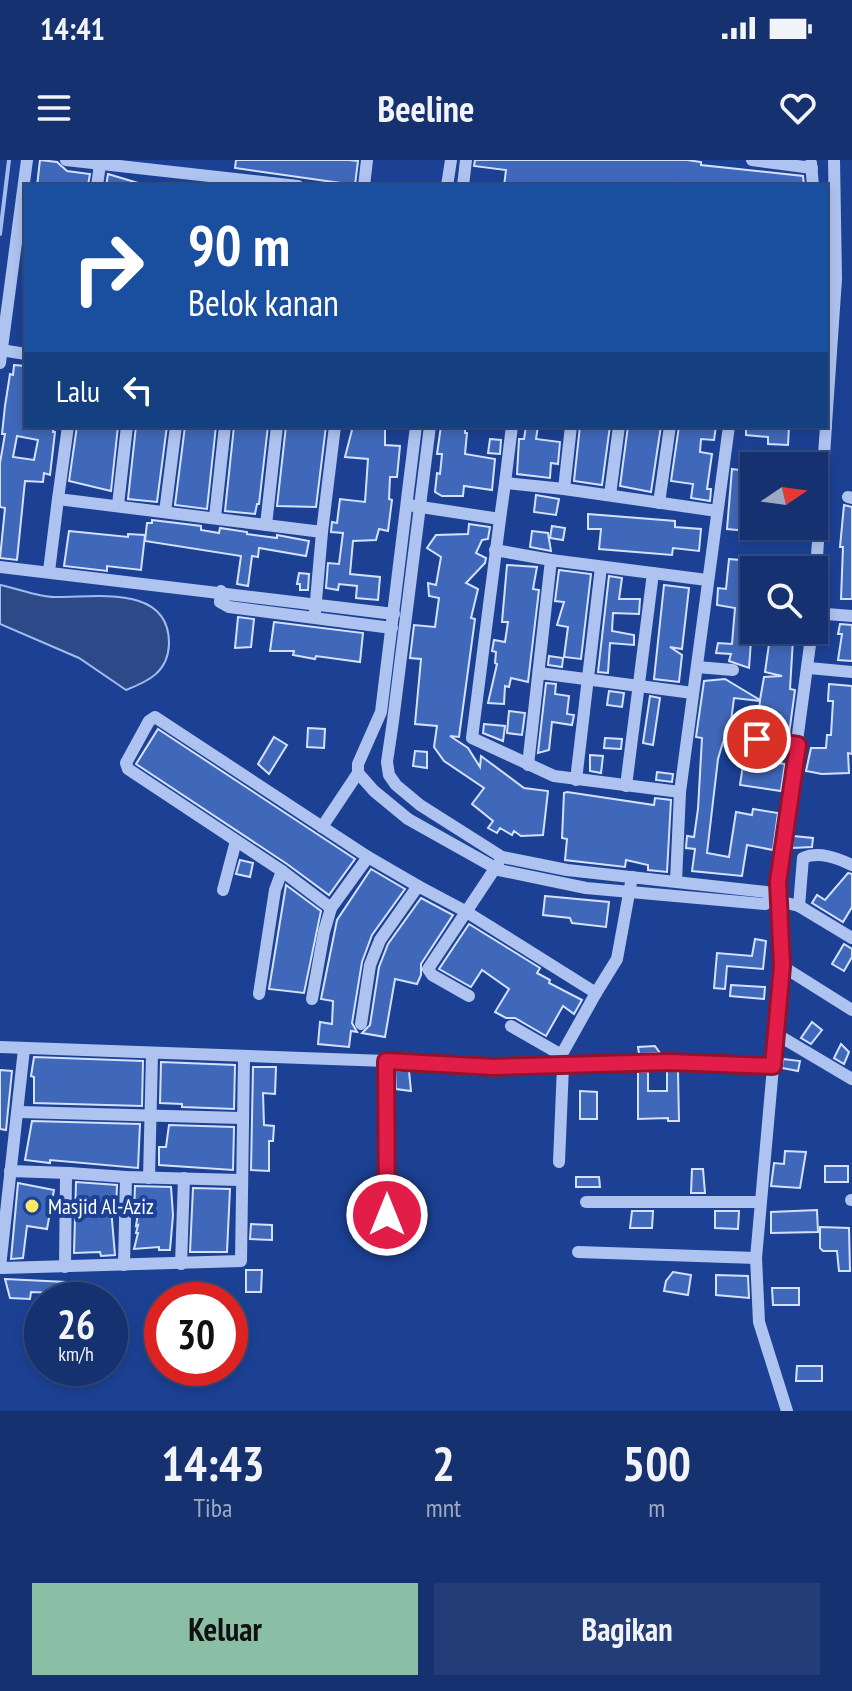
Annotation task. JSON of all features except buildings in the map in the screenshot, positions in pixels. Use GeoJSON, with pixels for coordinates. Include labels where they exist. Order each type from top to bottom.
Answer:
{"type":"FeatureCollection","features":[{"type":"Feature","properties":{"kind":"street"},"geometry":{"type":"LineString","coordinates":[[24,354],[1,357],[27,160]]}},
{"type":"Feature","properties":{"kind":"street"},"geometry":{"type":"LineString","coordinates":[[66,160],[280,184]]}},
{"type":"Feature","properties":{"kind":"street"},"geometry":{"type":"LineString","coordinates":[[364,184],[367,160]]}},
{"type":"Feature","properties":{"kind":"street"},"geometry":{"type":"LineString","coordinates":[[447,184],[451,160]]}},
{"type":"Feature","properties":{"kind":"street"},"geometry":{"type":"LineString","coordinates":[[463,184],[466,160]]}},
{"type":"Feature","properties":{"kind":"street"},"geometry":{"type":"LineString","coordinates":[[752,160],[811,164],[813,184]]}},
{"type":"Feature","properties":{"kind":"street"},"geometry":{"type":"LineString","coordinates":[[828,396],[836,279],[831,246],[834,160]]}},
{"type":"Feature","properties":{"kind":"street"},"geometry":{"type":"LineString","coordinates":[[97,184],[100,164]]}},
{"type":"Feature","properties":{"kind":"street"},"geometry":{"type":"LineString","coordinates":[[836,279],[852,282]]}},
{"type":"Feature","properties":{"kind":"street"},"geometry":{"type":"LineString","coordinates":[[49,571],[68,428]]}},
{"type":"Feature","properties":{"kind":"street"},"geometry":{"type":"LineString","coordinates":[[118,505],[127,428]]}},
{"type":"Feature","properties":{"kind":"street"},"geometry":{"type":"LineString","coordinates":[[165,512],[176,428]]}},
{"type":"Feature","properties":{"kind":"street"},"geometry":{"type":"LineString","coordinates":[[215,517],[225,428]]}},
{"type":"Feature","properties":{"kind":"street"},"geometry":{"type":"LineString","coordinates":[[266,525],[277,428]]}},
{"type":"Feature","properties":{"kind":"street"},"geometry":{"type":"LineString","coordinates":[[315,611],[335,428]]}},
{"type":"Feature","properties":{"kind":"street"},"geometry":{"type":"LineString","coordinates":[[416,428],[414,506],[388,745],[387,762],[391,778],[420,805],[498,863],[766,892],[776,900],[799,906],[852,938]]}},
{"type":"Feature","properties":{"kind":"street"},"geometry":{"type":"LineString","coordinates":[[322,827],[358,773],[358,764],[381,712],[394,614],[430,428]]}},
{"type":"Feature","properties":{"kind":"street"},"geometry":{"type":"LineString","coordinates":[[512,428],[471,734],[476,742],[554,776],[680,792]]}},
{"type":"Feature","properties":{"kind":"street"},"geometry":{"type":"LineString","coordinates":[[564,489],[571,428]]}},
{"type":"Feature","properties":{"kind":"street"},"geometry":{"type":"LineString","coordinates":[[610,495],[619,428]]}},
{"type":"Feature","properties":{"kind":"street"},"geometry":{"type":"LineString","coordinates":[[659,503],[670,428]]}},
{"type":"Feature","properties":{"kind":"street"},"geometry":{"type":"LineString","coordinates":[[676,881],[680,792],[729,428]]}},
{"type":"Feature","properties":{"kind":"street"},"geometry":{"type":"LineString","coordinates":[[817,556],[826,428]]}},
{"type":"Feature","properties":{"kind":"street"},"geometry":{"type":"LineString","coordinates":[[505,483],[717,511]]}},
{"type":"Feature","properties":{"kind":"street"},"geometry":{"type":"LineString","coordinates":[[58,499],[322,532]]}},
{"type":"Feature","properties":{"kind":"street"},"geometry":{"type":"LineString","coordinates":[[414,506],[500,519]]}},
{"type":"Feature","properties":{"kind":"street"},"geometry":{"type":"LineString","coordinates":[[495,550],[707,580]]}},
{"type":"Feature","properties":{"kind":"street"},"geometry":{"type":"LineString","coordinates":[[528,765],[551,560]]}},
{"type":"Feature","properties":{"kind":"street"},"geometry":{"type":"LineString","coordinates":[[0,567],[221,591],[220,602],[229,607],[394,614]]}},
{"type":"Feature","properties":{"kind":"street"},"geometry":{"type":"LineString","coordinates":[[576,780],[601,567]]}},
{"type":"Feature","properties":{"kind":"street"},"geometry":{"type":"LineString","coordinates":[[626,786],[653,573]]}},
{"type":"Feature","properties":{"kind":"street"},"geometry":{"type":"LineString","coordinates":[[315,611],[392,628]]}},
{"type":"Feature","properties":{"kind":"street"},"geometry":{"type":"LineString","coordinates":[[828,614],[852,616]]}},
{"type":"Feature","properties":{"kind":"street"},"geometry":{"type":"LineString","coordinates":[[787,1411],[759,1322],[756,1258],[782,966],[782,922],[776,900],[811,644]]}},
{"type":"Feature","properties":{"kind":"street"},"geometry":{"type":"LineString","coordinates":[[697,667],[733,670]]}},
{"type":"Feature","properties":{"kind":"street"},"geometry":{"type":"LineString","coordinates":[[809,668],[852,672]]}},
{"type":"Feature","properties":{"kind":"street"},"geometry":{"type":"LineString","coordinates":[[539,673],[693,693]]}},
{"type":"Feature","properties":{"kind":"street"},"geometry":{"type":"LineString","coordinates":[[331,908],[282,871],[128,769],[126,763],[149,721],[155,717],[160,719],[368,857],[465,911],[596,993]]}},
{"type":"Feature","properties":{"kind":"street"},"geometry":{"type":"LineString","coordinates":[[743,736],[798,745]]}},
{"type":"Feature","properties":{"kind":"street"},"geometry":{"type":"LineString","coordinates":[[371,737],[388,745]]}},
{"type":"Feature","properties":{"kind":"street"},"geometry":{"type":"LineString","coordinates":[[358,773],[374,791],[408,819],[498,863],[552,883],[765,904],[776,900]]}},
{"type":"Feature","properties":{"kind":"street"},"geometry":{"type":"LineString","coordinates":[[374,791],[391,778]]}},
{"type":"Feature","properties":{"kind":"street"},"geometry":{"type":"LineString","coordinates":[[223,890],[236,841]]}},
{"type":"Feature","properties":{"kind":"street"},"geometry":{"type":"LineString","coordinates":[[799,906],[803,858],[821,855],[852,865]]}},
{"type":"Feature","properties":{"kind":"street"},"geometry":{"type":"LineString","coordinates":[[312,999],[331,908],[368,857]]}},
{"type":"Feature","properties":{"kind":"street"},"geometry":{"type":"LineString","coordinates":[[469,996],[432,975],[428,969],[498,863]]}},
{"type":"Feature","properties":{"kind":"street"},"geometry":{"type":"LineString","coordinates":[[259,994],[275,890],[282,871]]}},
{"type":"Feature","properties":{"kind":"street"},"geometry":{"type":"LineString","coordinates":[[511,1026],[558,1053],[563,1052],[617,959],[632,877]]}},
{"type":"Feature","properties":{"kind":"street"},"geometry":{"type":"LineString","coordinates":[[361,1024],[370,965],[380,940],[418,886]]}},
{"type":"Feature","properties":{"kind":"street"},"geometry":{"type":"LineString","coordinates":[[782,966],[852,1010]]}},
{"type":"Feature","properties":{"kind":"street"},"geometry":{"type":"LineString","coordinates":[[776,1034],[852,1079]]}},
{"type":"Feature","properties":{"kind":"street"},"geometry":{"type":"LineString","coordinates":[[0,1047],[494,1067],[670,1062],[773,1066]]}},
{"type":"Feature","properties":{"kind":"street"},"geometry":{"type":"LineString","coordinates":[[24,1049],[19,1112],[4,1190],[0,1268],[241,1261],[244,1057]]}},
{"type":"Feature","properties":{"kind":"street"},"geometry":{"type":"LineString","coordinates":[[149,1178],[152,1054]]}},
{"type":"Feature","properties":{"kind":"street"},"geometry":{"type":"LineString","coordinates":[[386,1061],[387,1215]]}},
{"type":"Feature","properties":{"kind":"street"},"geometry":{"type":"LineString","coordinates":[[559,1162],[563,1066]]}},
{"type":"Feature","properties":{"kind":"street"},"geometry":{"type":"LineString","coordinates":[[19,1112],[241,1118]]}},
{"type":"Feature","properties":{"kind":"street"},"geometry":{"type":"LineString","coordinates":[[10,1171],[240,1180]]}},
{"type":"Feature","properties":{"kind":"street"},"geometry":{"type":"LineString","coordinates":[[65,1267],[66,1177],[69,1173]]}},
{"type":"Feature","properties":{"kind":"street"},"geometry":{"type":"LineString","coordinates":[[124,1265],[126,1177]]}},
{"type":"Feature","properties":{"kind":"street"},"geometry":{"type":"LineString","coordinates":[[181,1264],[184,1178]]}},
{"type":"Feature","properties":{"kind":"street"},"geometry":{"type":"LineString","coordinates":[[586,1202],[761,1202]]}},
{"type":"Feature","properties":{"kind":"street"},"geometry":{"type":"LineString","coordinates":[[578,1252],[756,1258]]}},
{"type":"Feature","properties":{"kind":"water"},"geometry":{"type":"Polygon","coordinates":[[[0,585],[47,597],[108,596],[143,603],[157,611],[166,625],[169,644],[165,662],[156,674],[126,690],[79,658],[0,624],[0,585]]]}},
{"type":"Feature","properties":{"kind":"waterway"},"geometry":{"type":"LineString","coordinates":[[0,234],[9,160]]}},
{"type":"Feature","properties":{"kind":"place","name":"Masjid Al-Aziz"},"geometry":{"type":"Point","coordinates":[32,1206]}},
{"type":"Feature","properties":{"kind":"route"},"geometry":{"type":"LineString","coordinates":[[387,1215],[386,1061],[494,1067],[670,1062],[773,1066],[782,966],[778,882],[798,745],[757,739]]}}]}
